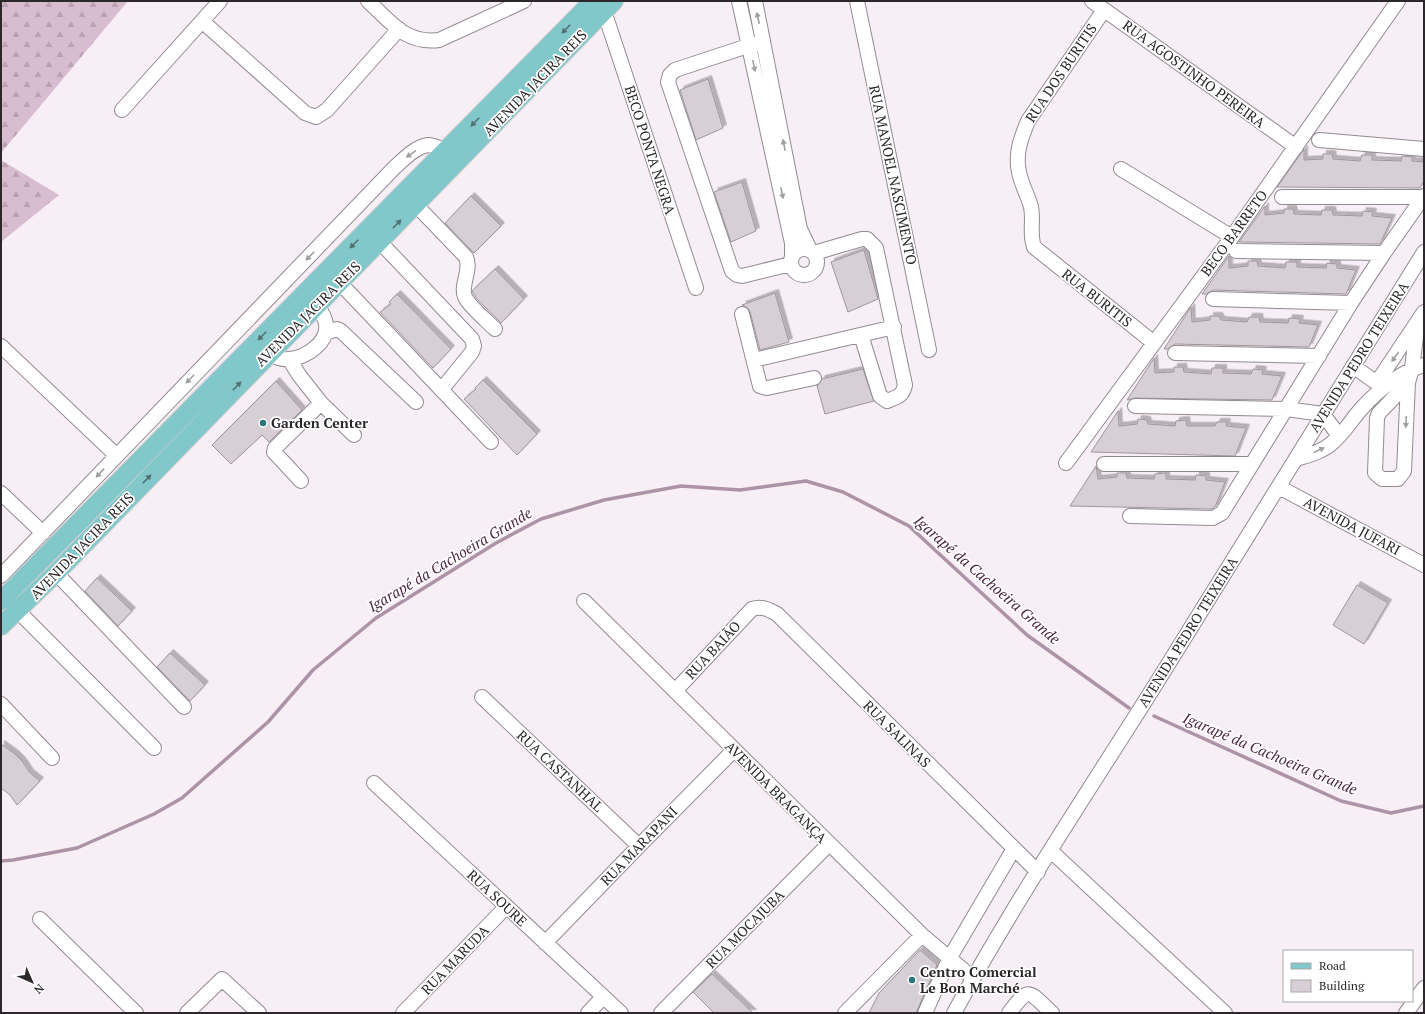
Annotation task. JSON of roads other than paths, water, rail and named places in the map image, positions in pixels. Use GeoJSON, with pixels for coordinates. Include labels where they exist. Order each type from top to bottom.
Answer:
{"type":"FeatureCollection","features":[{"type":"Feature","properties":{"kind":"main road","name":"AVENIDA JACIRA REIS"},"geometry":{"type":"LineString","coordinates":[[1,601],[447,150],[604,4]]}},
{"type":"Feature","properties":{"kind":"main road","name":"AVENIDA JACIRA REIS"},"geometry":{"type":"LineString","coordinates":[[1,626],[56,573],[268,354],[416,205],[604,4]]}},
{"type":"Feature","properties":{"kind":"street"},"geometry":{"type":"LineString","coordinates":[[122,110],[220,1]]}},
{"type":"Feature","properties":{"kind":"street"},"geometry":{"type":"LineString","coordinates":[[368,1],[408,37],[417,40],[439,40],[524,1]]}},
{"type":"Feature","properties":{"kind":"street"},"geometry":{"type":"LineString","coordinates":[[739,1],[756,43],[800,229],[816,257],[816,266],[811,273],[803,275],[798,274],[792,268],[792,243],[756,43],[754,1]]}},
{"type":"Feature","properties":{"kind":"street","name":"RUA MANOEL NASCIMENTO"},"geometry":{"type":"LineString","coordinates":[[857,1],[929,350]]}},
{"type":"Feature","properties":{"kind":"street","name":"RUA AGOSTINHO PEREIRA"},"geometry":{"type":"LineString","coordinates":[[1092,1],[1296,147]]}},
{"type":"Feature","properties":{"kind":"street","name":"BECO BARRETO"},"geometry":{"type":"LineString","coordinates":[[1066,463],[1296,147],[1398,1]]}},
{"type":"Feature","properties":{"kind":"street","name":"BECO PONTA NEGRA"},"geometry":{"type":"LineString","coordinates":[[604,4],[696,288]]}},
{"type":"Feature","properties":{"kind":"street","name":"RUA DOS BURITIS"},"geometry":{"type":"LineString","coordinates":[[1040,253],[1034,246],[1032,239],[1031,206],[1019,172],[1018,157],[1020,139],[1028,121],[1104,10]]}},
{"type":"Feature","properties":{"kind":"street"},"geometry":{"type":"LineString","coordinates":[[202,20],[305,112],[316,117],[327,110],[399,29]]}},
{"type":"Feature","properties":{"kind":"street"},"geometry":{"type":"LineString","coordinates":[[756,43],[675,70],[670,75],[668,82],[732,271],[737,276],[742,276],[791,260],[802,248],[812,252],[867,239],[876,248],[894,327],[905,385],[903,393],[900,396],[887,401],[880,396],[861,335]]}},
{"type":"Feature","properties":{"kind":"street"},"geometry":{"type":"LineString","coordinates":[[1319,140],[1424,149]]}},
{"type":"Feature","properties":{"kind":"street"},"geometry":{"type":"LineString","coordinates":[[1,576],[116,455],[409,154],[429,145],[447,150]]}},
{"type":"Feature","properties":{"kind":"street"},"geometry":{"type":"LineString","coordinates":[[1121,169],[1232,236]]}},
{"type":"Feature","properties":{"kind":"street"},"geometry":{"type":"LineString","coordinates":[[1282,197],[1424,197]]}},
{"type":"Feature","properties":{"kind":"street"},"geometry":{"type":"LineString","coordinates":[[1130,516],[1214,518],[1222,513],[1351,303],[1384,252],[1424,197]]}},
{"type":"Feature","properties":{"kind":"street"},"geometry":{"type":"LineString","coordinates":[[416,205],[466,257],[468,262],[464,291],[465,298],[495,329]]}},
{"type":"Feature","properties":{"kind":"street"},"geometry":{"type":"LineString","coordinates":[[380,242],[472,339],[474,346],[472,352],[442,390]]}},
{"type":"Feature","properties":{"kind":"street"},"geometry":{"type":"LineString","coordinates":[[1236,251],[1384,252]]}},
{"type":"Feature","properties":{"kind":"street","name":"AVENIDA PEDRO TEIXEIRA"},"geometry":{"type":"LineString","coordinates":[[954,1013],[973,978],[1038,872],[1279,488],[1323,414],[1424,252]]}},
{"type":"Feature","properties":{"kind":"street","name":"RUA BURITIS"},"geometry":{"type":"LineString","coordinates":[[1040,253],[1154,343]]}},
{"type":"Feature","properties":{"kind":"street"},"geometry":{"type":"LineString","coordinates":[[339,282],[491,442]]}},
{"type":"Feature","properties":{"kind":"street"},"geometry":{"type":"LineString","coordinates":[[1213,299],[1351,303]]}},
{"type":"Feature","properties":{"kind":"street"},"geometry":{"type":"LineString","coordinates":[[317,305],[325,320],[326,333]]}},
{"type":"Feature","properties":{"kind":"street"},"geometry":{"type":"LineString","coordinates":[[742,314],[762,388],[814,378]]}},
{"type":"Feature","properties":{"kind":"street"},"geometry":{"type":"LineString","coordinates":[[1353,366],[1374,381],[1380,378],[1421,317]]}},
{"type":"Feature","properties":{"kind":"street"},"geometry":{"type":"LineString","coordinates":[[1408,383],[1403,474],[1398,479],[1382,479],[1375,473],[1377,418],[1383,408],[1408,383],[1418,366],[1421,317]]}},
{"type":"Feature","properties":{"kind":"street"},"geometry":{"type":"LineString","coordinates":[[754,360],[894,327]]}},
{"type":"Feature","properties":{"kind":"street"},"geometry":{"type":"LineString","coordinates":[[268,354],[279,358],[289,359],[301,357],[311,351],[326,333],[337,329],[342,331],[416,402]]}},
{"type":"Feature","properties":{"kind":"street"},"geometry":{"type":"LineString","coordinates":[[1,346],[116,455]]}},
{"type":"Feature","properties":{"kind":"street"},"geometry":{"type":"LineString","coordinates":[[1175,353],[1319,356]]}},
{"type":"Feature","properties":{"kind":"street"},"geometry":{"type":"LineString","coordinates":[[289,359],[299,375],[321,403],[354,435]]}},
{"type":"Feature","properties":{"kind":"street"},"geometry":{"type":"LineString","coordinates":[[1296,459],[1319,451],[1332,443],[1364,406],[1395,379],[1418,366]]}},
{"type":"Feature","properties":{"kind":"street"},"geometry":{"type":"LineString","coordinates":[[301,481],[274,452],[276,448],[321,403]]}},
{"type":"Feature","properties":{"kind":"street"},"geometry":{"type":"LineString","coordinates":[[1134,406],[1286,409],[1323,414],[1339,436]]}},
{"type":"Feature","properties":{"kind":"street"},"geometry":{"type":"LineString","coordinates":[[1104,464],[1252,464]]}},
{"type":"Feature","properties":{"kind":"street","name":"AVENIDA JUFARI"},"geometry":{"type":"LineString","coordinates":[[1279,488],[1424,565]]}},
{"type":"Feature","properties":{"kind":"street"},"geometry":{"type":"LineString","coordinates":[[1,493],[43,533]]}},
{"type":"Feature","properties":{"kind":"street"},"geometry":{"type":"LineString","coordinates":[[56,573],[184,707]]}},
{"type":"Feature","properties":{"kind":"street","name":"AVENIDA BRAGANÇA"},"geometry":{"type":"LineString","coordinates":[[584,601],[922,935],[973,978]]}},
{"type":"Feature","properties":{"kind":"street","name":"RUA SALINAS"},"geometry":{"type":"LineString","coordinates":[[752,609],[763,608],[777,614],[1014,850],[1038,872]]}},
{"type":"Feature","properties":{"kind":"street","name":"RUA BAIÃO"},"geometry":{"type":"LineString","coordinates":[[675,691],[752,609]]}},
{"type":"Feature","properties":{"kind":"street"},"geometry":{"type":"LineString","coordinates":[[18,611],[154,748]]}},
{"type":"Feature","properties":{"kind":"street","name":"RUA CASTANHAL"},"geometry":{"type":"LineString","coordinates":[[482,697],[639,846]]}},
{"type":"Feature","properties":{"kind":"street"},"geometry":{"type":"LineString","coordinates":[[1,704],[52,758]]}},
{"type":"Feature","properties":{"kind":"street","name":"RUA MARAPANI"},"geometry":{"type":"LineString","coordinates":[[545,943],[734,750]]}},
{"type":"Feature","properties":{"kind":"street","name":"RUA SOURE"},"geometry":{"type":"LineString","coordinates":[[374,783],[621,1013]]}},
{"type":"Feature","properties":{"kind":"street","name":"RUA MOCAJUBA"},"geometry":{"type":"LineString","coordinates":[[661,1013],[829,844]]}},
{"type":"Feature","properties":{"kind":"street"},"geometry":{"type":"LineString","coordinates":[[924,1013],[949,959],[1014,850]]}},
{"type":"Feature","properties":{"kind":"street"},"geometry":{"type":"LineString","coordinates":[[1051,851],[1225,1013]]}},
{"type":"Feature","properties":{"kind":"street","name":"RUA MARUDA"},"geometry":{"type":"LineString","coordinates":[[403,1013],[506,907]]}},
{"type":"Feature","properties":{"kind":"street"},"geometry":{"type":"LineString","coordinates":[[40,919],[136,1013]]}},
{"type":"Feature","properties":{"kind":"street"},"geometry":{"type":"LineString","coordinates":[[845,1013],[922,935]]}},
{"type":"Feature","properties":{"kind":"street"},"geometry":{"type":"LineString","coordinates":[[187,1013],[222,979],[258,1013]]}},
{"type":"Feature","properties":{"kind":"street"},"geometry":{"type":"LineString","coordinates":[[1406,1013],[1424,988]]}},
{"type":"Feature","properties":{"kind":"street"},"geometry":{"type":"LineString","coordinates":[[1009,1013],[1022,995],[1026,994],[1033,996],[1052,1013]]}},
{"type":"Feature","properties":{"kind":"street"},"geometry":{"type":"LineString","coordinates":[[588,1013],[603,997]]}},
{"type":"Feature","properties":{"kind":"waterway","name":"Igarapé da Cachoeira Grande"},"geometry":{"type":"LineString","coordinates":[[1,861],[77,848],[154,814],[182,798],[268,722],[313,670],[376,618],[496,543],[541,519],[604,500],[681,486],[740,490],[806,481],[843,492],[909,526],[1027,635],[1129,708]]}},
{"type":"Feature","properties":{"kind":"waterway","name":"Igarapé da Cachoeira Grande"},"geometry":{"type":"LineString","coordinates":[[1154,716],[1341,801],[1391,813],[1424,806]]}},
{"type":"Feature","properties":{"kind":"place","name":"Garden Center"},"geometry":{"type":"Point","coordinates":[263,423]}},
{"type":"Feature","properties":{"kind":"place","name":"Centro Comercial Le Bon Marché"},"geometry":{"type":"Point","coordinates":[912,980]}}]}
